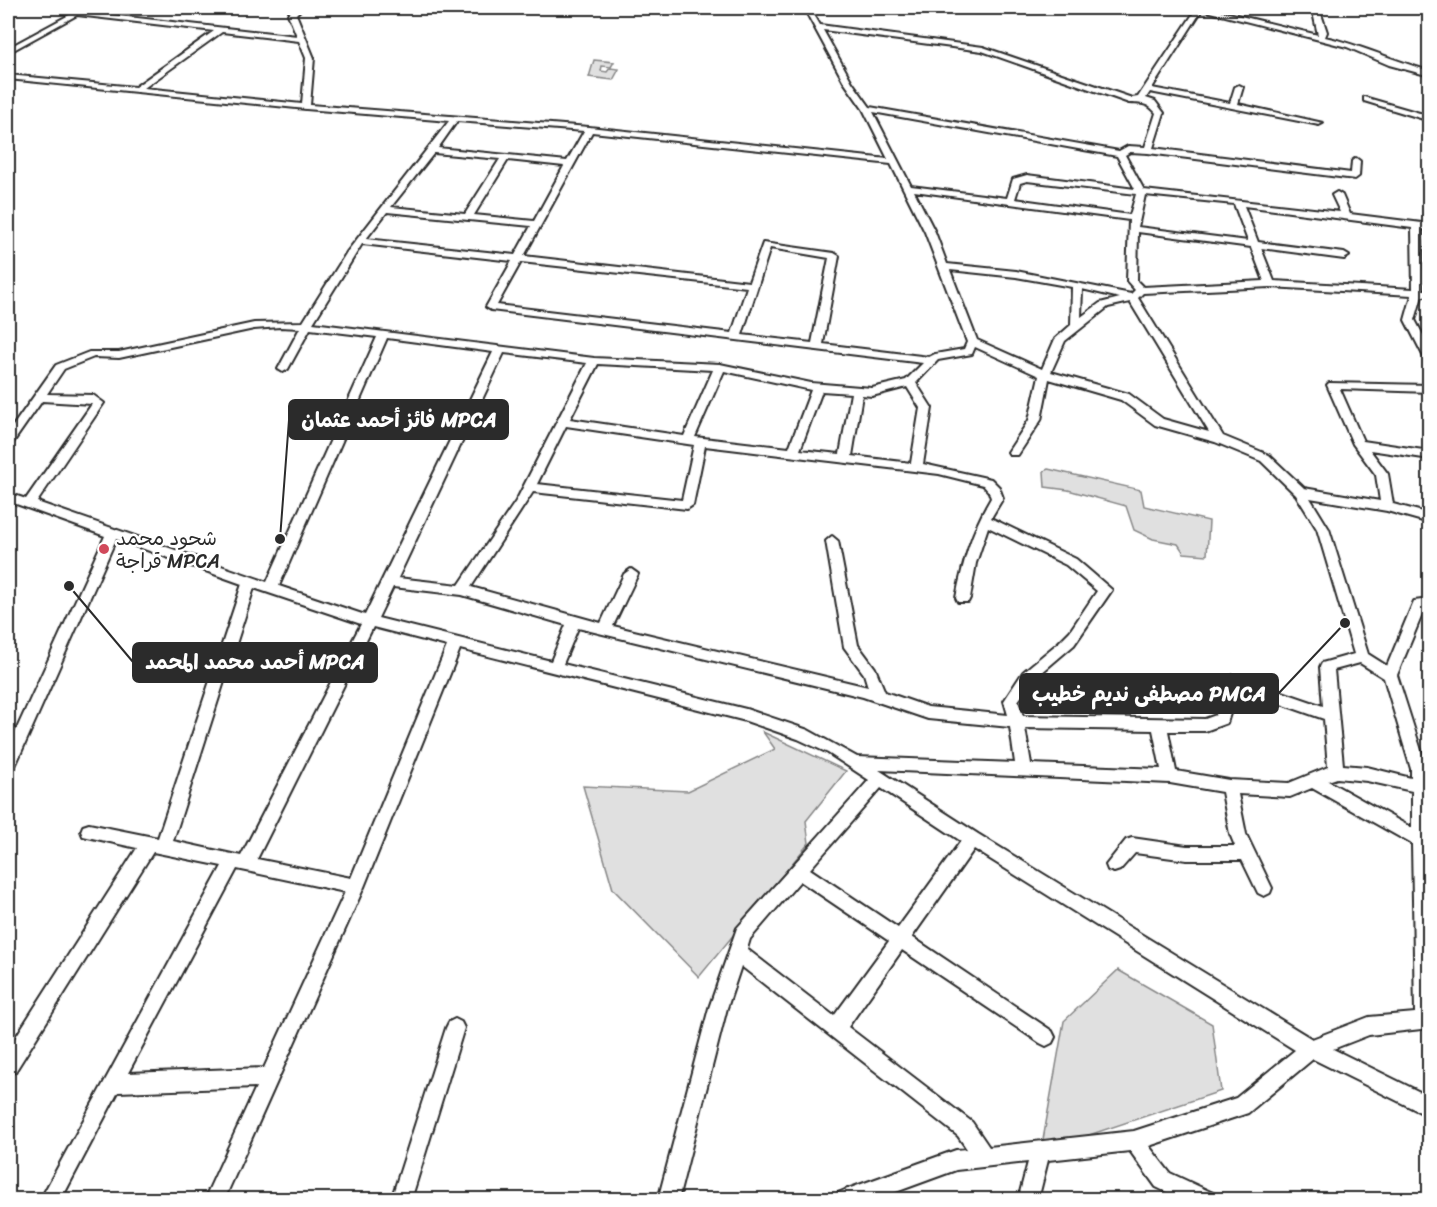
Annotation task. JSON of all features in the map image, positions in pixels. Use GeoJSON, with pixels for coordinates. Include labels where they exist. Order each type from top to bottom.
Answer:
{"type":"FeatureCollection","features":[{"type":"Feature","properties":{"kind":"street"},"geometry":{"type":"LineString","coordinates":[[8,51],[85,8]]}},
{"type":"Feature","properties":{"kind":"street"},"geometry":{"type":"LineString","coordinates":[[299,8],[292,14],[310,58],[306,107]]}},
{"type":"Feature","properties":{"kind":"street"},"geometry":{"type":"LineString","coordinates":[[8,441],[60,367],[93,354],[119,355],[254,326],[307,325],[594,361],[720,367],[818,387],[872,392],[909,383],[932,361],[943,355],[968,352],[972,342],[930,232],[867,109],[848,82],[807,8]]}},
{"type":"Feature","properties":{"kind":"street"},"geometry":{"type":"LineString","coordinates":[[1141,99],[1201,8],[1350,45],[1392,63],[1430,74]]}},
{"type":"Feature","properties":{"kind":"street"},"geometry":{"type":"LineString","coordinates":[[1316,8],[1323,32],[1321,38]]}},
{"type":"Feature","properties":{"kind":"street"},"geometry":{"type":"LineString","coordinates":[[75,13],[302,39]]}},
{"type":"Feature","properties":{"kind":"street"},"geometry":{"type":"LineString","coordinates":[[818,27],[983,49],[1132,102],[1141,99],[1152,103],[1160,113],[1148,150]]}},
{"type":"Feature","properties":{"kind":"street"},"geometry":{"type":"LineString","coordinates":[[137,90],[220,30]]}},
{"type":"Feature","properties":{"kind":"street"},"geometry":{"type":"LineString","coordinates":[[8,77],[306,107],[589,129],[894,162]]}},
{"type":"Feature","properties":{"kind":"street"},"geometry":{"type":"LineString","coordinates":[[1233,106],[1239,87]]}},
{"type":"Feature","properties":{"kind":"street"},"geometry":{"type":"LineString","coordinates":[[1146,89],[1319,123]]}},
{"type":"Feature","properties":{"kind":"street"},"geometry":{"type":"LineString","coordinates":[[1367,99],[1430,119]]}},
{"type":"Feature","properties":{"kind":"street"},"geometry":{"type":"LineString","coordinates":[[867,109],[1120,154],[1128,149],[1148,150],[1355,176],[1356,161]]}},
{"type":"Feature","properties":{"kind":"street"},"geometry":{"type":"LineString","coordinates":[[283,369],[307,325],[360,241],[433,150],[454,119]]}},
{"type":"Feature","properties":{"kind":"street"},"geometry":{"type":"LineString","coordinates":[[589,129],[492,307],[932,361]]}},
{"type":"Feature","properties":{"kind":"street"},"geometry":{"type":"LineString","coordinates":[[433,150],[570,164]]}},
{"type":"Feature","properties":{"kind":"street"},"geometry":{"type":"LineString","coordinates":[[1120,154],[1141,192],[1134,218],[1132,281],[1137,294],[1220,439]]}},
{"type":"Feature","properties":{"kind":"street"},"geometry":{"type":"LineString","coordinates":[[468,217],[505,158]]}},
{"type":"Feature","properties":{"kind":"street"},"geometry":{"type":"LineString","coordinates":[[1009,202],[1013,196],[1016,181],[1027,178],[1430,227]]}},
{"type":"Feature","properties":{"kind":"street"},"geometry":{"type":"LineString","coordinates":[[908,188],[1134,218]]}},
{"type":"Feature","properties":{"kind":"street"},"geometry":{"type":"LineString","coordinates":[[1337,195],[1346,216]]}},
{"type":"Feature","properties":{"kind":"street"},"geometry":{"type":"LineString","coordinates":[[1238,202],[1270,284]]}},
{"type":"Feature","properties":{"kind":"street"},"geometry":{"type":"LineString","coordinates":[[385,209],[537,224]]}},
{"type":"Feature","properties":{"kind":"street"},"geometry":{"type":"LineString","coordinates":[[1417,226],[1418,292],[1410,320],[1430,359]]}},
{"type":"Feature","properties":{"kind":"street"},"geometry":{"type":"LineString","coordinates":[[1135,229],[1344,256]]}},
{"type":"Feature","properties":{"kind":"street"},"geometry":{"type":"LineString","coordinates":[[360,241],[753,285]]}},
{"type":"Feature","properties":{"kind":"street"},"geometry":{"type":"LineString","coordinates":[[736,337],[766,245],[834,256],[817,347]]}},
{"type":"Feature","properties":{"kind":"street"},"geometry":{"type":"LineString","coordinates":[[944,267],[973,268],[1045,277],[1077,285],[1137,294],[1270,284],[1430,293]]}},
{"type":"Feature","properties":{"kind":"street"},"geometry":{"type":"LineString","coordinates":[[1076,325],[1077,285]]}},
{"type":"Feature","properties":{"kind":"street"},"geometry":{"type":"LineString","coordinates":[[1014,452],[1035,420],[1046,374],[1060,339],[1104,305],[1137,294]]}},
{"type":"Feature","properties":{"kind":"street"},"geometry":{"type":"LineString","coordinates":[[271,589],[382,335]]}},
{"type":"Feature","properties":{"kind":"street"},"geometry":{"type":"LineString","coordinates":[[845,1200],[956,1160],[1134,1141],[1241,1106],[1311,1049],[1369,1026],[1424,1021],[1419,786],[1424,769],[1390,675],[1362,657],[1323,529],[1300,492],[1265,458],[1220,439],[1159,422],[1125,397],[1046,374],[972,342]]}},
{"type":"Feature","properties":{"kind":"street"},"geometry":{"type":"LineString","coordinates":[[50,1200],[240,862],[388,582],[500,349]]}},
{"type":"Feature","properties":{"kind":"street"},"geometry":{"type":"LineString","coordinates":[[462,590],[521,503],[594,361]]}},
{"type":"Feature","properties":{"kind":"street"},"geometry":{"type":"LineString","coordinates":[[530,486],[687,505],[694,441],[720,367]]}},
{"type":"Feature","properties":{"kind":"street"},"geometry":{"type":"LineString","coordinates":[[909,383],[926,408],[916,468]]}},
{"type":"Feature","properties":{"kind":"street"},"geometry":{"type":"LineString","coordinates":[[1387,507],[1382,474],[1359,444],[1333,385],[1430,389]]}},
{"type":"Feature","properties":{"kind":"street"},"geometry":{"type":"LineString","coordinates":[[793,453],[818,387]]}},
{"type":"Feature","properties":{"kind":"street"},"geometry":{"type":"LineString","coordinates":[[844,459],[857,391]]}},
{"type":"Feature","properties":{"kind":"street"},"geometry":{"type":"LineString","coordinates":[[29,504],[98,404],[93,399],[39,397]]}},
{"type":"Feature","properties":{"kind":"street"},"geometry":{"type":"LineString","coordinates":[[563,422],[694,441],[916,468],[975,478],[992,485],[997,498],[984,520],[969,563],[963,598]]}},
{"type":"Feature","properties":{"kind":"street"},"geometry":{"type":"LineString","coordinates":[[1359,444],[1430,455]]}},
{"type":"Feature","properties":{"kind":"street"},"geometry":{"type":"LineString","coordinates":[[1300,492],[1387,507],[1430,519]]}},
{"type":"Feature","properties":{"kind":"street"},"geometry":{"type":"LineString","coordinates":[[8,497],[367,621],[772,723],[813,739],[1311,1049],[1372,1077],[1430,1108]]}},
{"type":"Feature","properties":{"kind":"street"},"geometry":{"type":"LineString","coordinates":[[984,520],[1071,562],[1105,590],[1064,646],[1034,667],[1019,685],[1011,701],[1017,722],[1024,770]]}},
{"type":"Feature","properties":{"kind":"street"},"geometry":{"type":"LineString","coordinates":[[8,764],[112,534]]}},
{"type":"Feature","properties":{"kind":"street"},"geometry":{"type":"LineString","coordinates":[[832,541],[851,647],[870,672],[879,696]]}},
{"type":"Feature","properties":{"kind":"street"},"geometry":{"type":"LineString","coordinates":[[605,629],[631,574]]}},
{"type":"Feature","properties":{"kind":"street"},"geometry":{"type":"LineString","coordinates":[[8,1065],[157,844],[250,581]]}},
{"type":"Feature","properties":{"kind":"street"},"geometry":{"type":"LineString","coordinates":[[388,582],[462,590],[574,622],[879,696],[928,713],[1017,722],[1205,726],[1222,719],[1233,681],[1331,715]]}},
{"type":"Feature","properties":{"kind":"street"},"geometry":{"type":"LineString","coordinates":[[1390,675],[1419,605],[1430,604]]}},
{"type":"Feature","properties":{"kind":"street"},"geometry":{"type":"LineString","coordinates":[[555,667],[574,622]]}},
{"type":"Feature","properties":{"kind":"street"},"geometry":{"type":"LineString","coordinates":[[214,1200],[356,887],[455,644]]}},
{"type":"Feature","properties":{"kind":"street"},"geometry":{"type":"LineString","coordinates":[[1336,771],[1327,667],[1362,657]]}},
{"type":"Feature","properties":{"kind":"street"},"geometry":{"type":"LineString","coordinates":[[1159,725],[1170,777]]}},
{"type":"Feature","properties":{"kind":"street"},"geometry":{"type":"LineString","coordinates":[[852,762],[1170,777],[1229,787],[1290,790],[1336,771],[1367,774],[1419,786]]}},
{"type":"Feature","properties":{"kind":"street"},"geometry":{"type":"LineString","coordinates":[[668,1200],[718,1008],[743,934],[879,780]]}},
{"type":"Feature","properties":{"kind":"street"},"geometry":{"type":"LineString","coordinates":[[1313,781],[1420,840]]}},
{"type":"Feature","properties":{"kind":"street"},"geometry":{"type":"LineString","coordinates":[[1229,787],[1238,834],[1264,888]]}},
{"type":"Feature","properties":{"kind":"street"},"geometry":{"type":"LineString","coordinates":[[89,831],[356,887]]}},
{"type":"Feature","properties":{"kind":"street"},"geometry":{"type":"LineString","coordinates":[[836,1029],[972,839]]}},
{"type":"Feature","properties":{"kind":"street"},"geometry":{"type":"LineString","coordinates":[[1114,865],[1132,845],[1187,853],[1247,854]]}},
{"type":"Feature","properties":{"kind":"street"},"geometry":{"type":"LineString","coordinates":[[799,870],[1046,1037]]}},
{"type":"Feature","properties":{"kind":"street"},"geometry":{"type":"LineString","coordinates":[[737,952],[965,1129],[984,1157]]}},
{"type":"Feature","properties":{"kind":"street"},"geometry":{"type":"LineString","coordinates":[[401,1200],[455,1028]]}},
{"type":"Feature","properties":{"kind":"street"},"geometry":{"type":"LineString","coordinates":[[115,1083],[270,1077]]}},
{"type":"Feature","properties":{"kind":"street"},"geometry":{"type":"LineString","coordinates":[[1134,1141],[1163,1180],[1206,1200]]}},
{"type":"Feature","properties":{"kind":"street"},"geometry":{"type":"LineString","coordinates":[[1028,1200],[1041,1151]]}},
{"type":"Feature","properties":{"kind":"shaded area"},"geometry":{"type":"Polygon","coordinates":[[[594,60],[614,62],[611,67],[602,66],[601,71],[607,72],[610,68],[619,69],[613,80],[589,77],[594,60]]]}},
{"type":"Feature","properties":{"kind":"shaded area"},"geometry":{"type":"Polygon","coordinates":[[[1048,469],[1141,490],[1144,506],[1209,521],[1207,555],[1184,553],[1178,544],[1153,539],[1134,530],[1126,506],[1068,490],[1045,487],[1044,471],[1048,469]]]}},
{"type":"Feature","properties":{"kind":"shaded area"},"geometry":{"type":"Polygon","coordinates":[[[763,732],[846,771],[806,821],[809,843],[699,977],[613,889],[583,786],[688,791],[775,749],[763,732]]]}},
{"type":"Feature","properties":{"kind":"shaded area"},"geometry":{"type":"Polygon","coordinates":[[[1118,970],[1212,1024],[1221,1091],[1041,1151],[1064,1021],[1118,970]]]}},
{"type":"Feature","properties":{"kind":"place","name":"فائز أحمد عثمان MPCA"},"geometry":{"type":"Point","coordinates":[280,539]}},
{"type":"Feature","properties":{"kind":"place","name":"شحود محمد قراجة MPCA"},"geometry":{"type":"Point","coordinates":[104,549]}},
{"type":"Feature","properties":{"kind":"place","name":"أحمد محمد المحمد MPCA"},"geometry":{"type":"Point","coordinates":[69,586]}},
{"type":"Feature","properties":{"kind":"place","name":"مصطفى نديم خطيب PMCA"},"geometry":{"type":"Point","coordinates":[1345,623]}}]}
